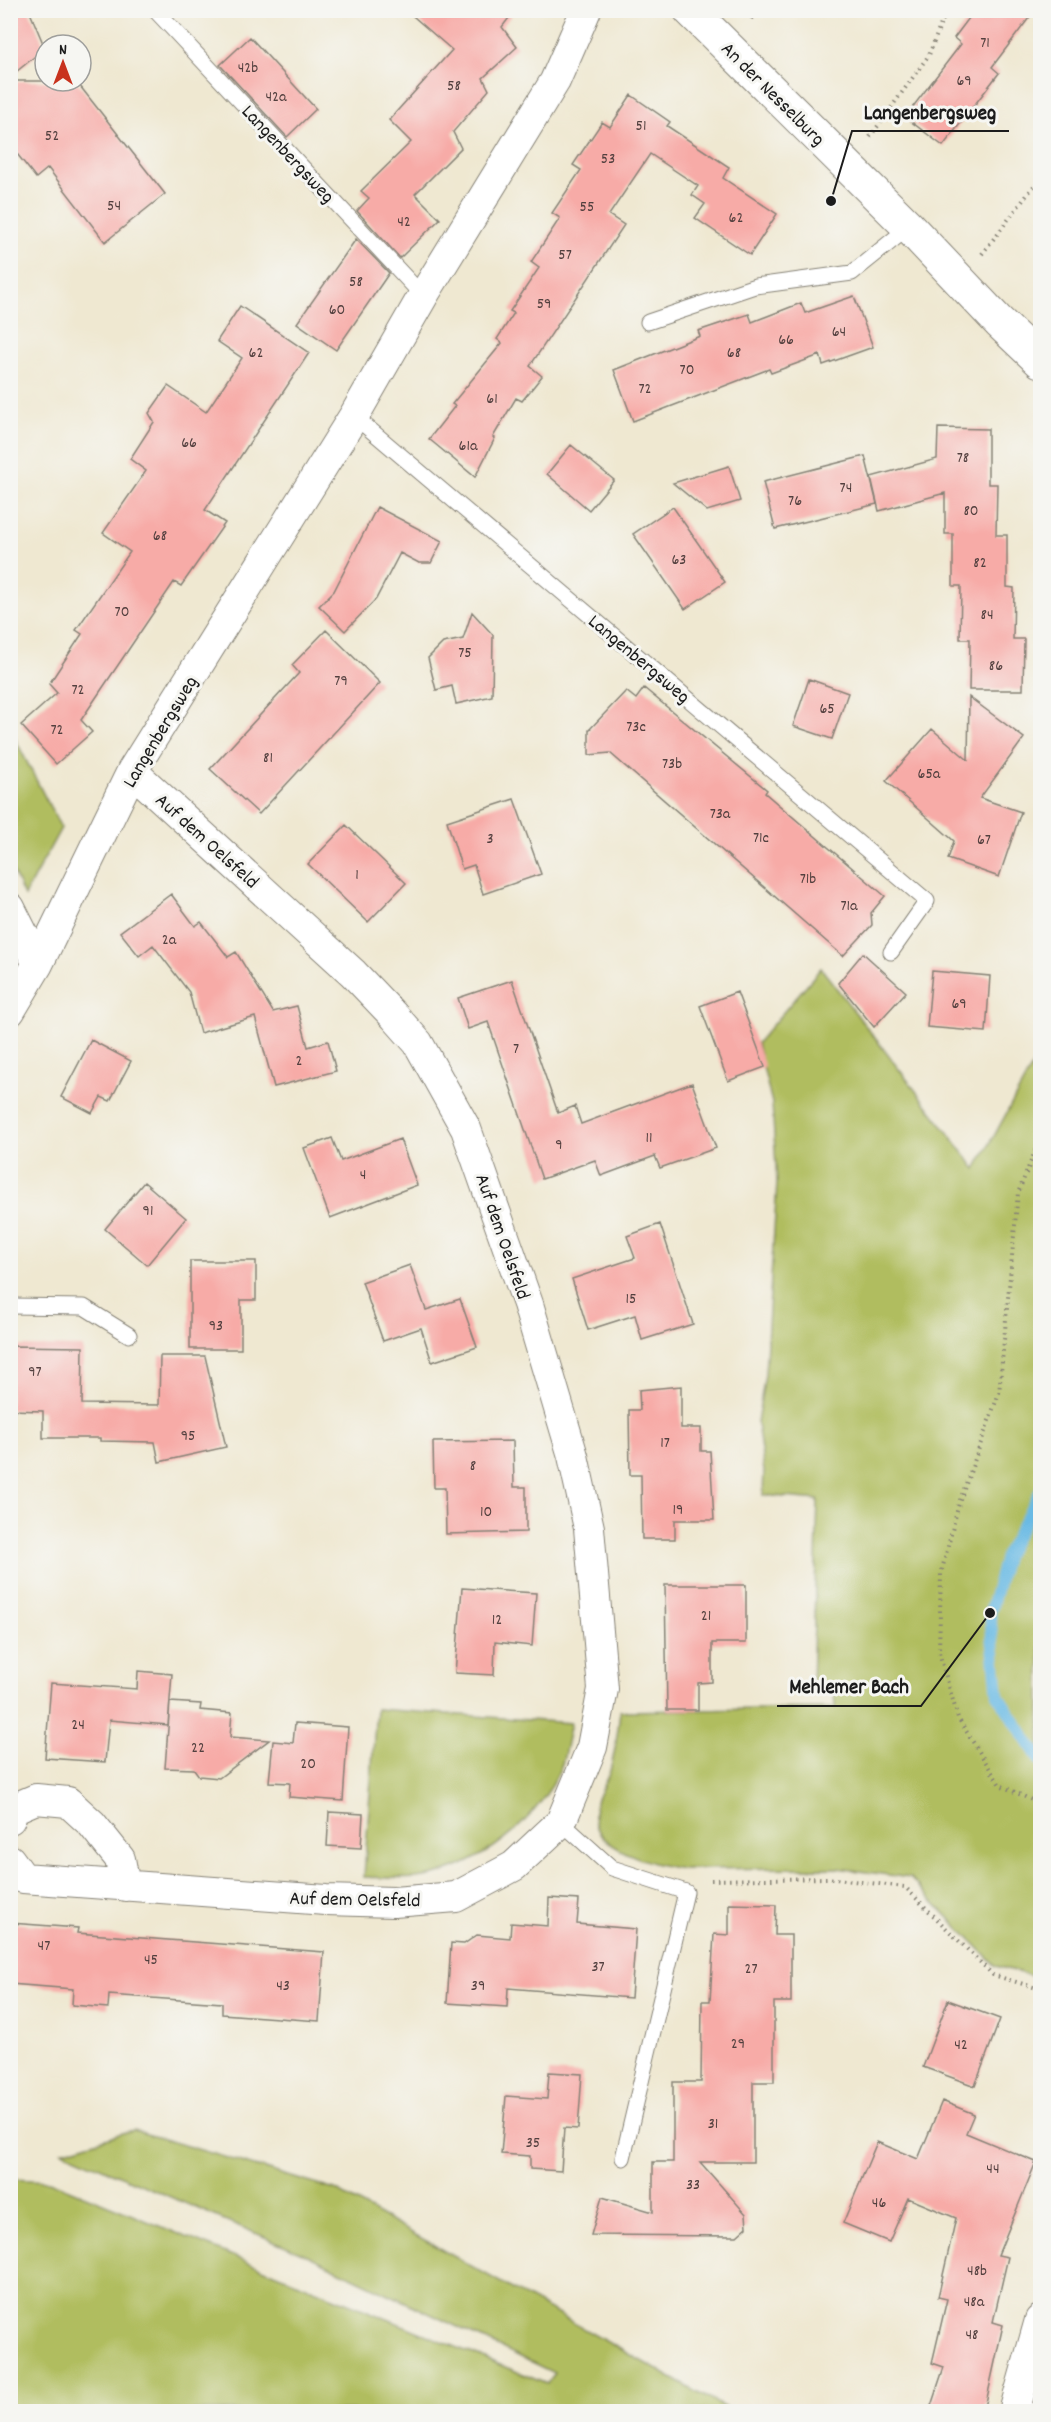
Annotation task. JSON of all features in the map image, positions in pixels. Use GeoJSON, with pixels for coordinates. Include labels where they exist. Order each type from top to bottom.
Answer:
{"type":"FeatureCollection","features":[{"type":"Feature","properties":{"kind":"street","name":"Langenbergsweg"},"geometry":{"type":"LineString","coordinates":[[10,1011],[38,964],[132,771],[354,416],[423,296],[555,81],[586,10]]}},
{"type":"Feature","properties":{"kind":"street","name":"An der Nesselburg"},"geometry":{"type":"LineString","coordinates":[[690,10],[909,227],[960,283],[1041,361]]}},
{"type":"Feature","properties":{"kind":"street","name":"Auf dem Oelsfeld"},"geometry":{"type":"LineString","coordinates":[[10,1860],[23,1878],[326,1900],[394,1902],[456,1897],[514,1866],[561,1822],[592,1747],[603,1689],[589,1528],[573,1456],[528,1304],[466,1129],[418,1043],[395,1017],[353,973],[132,771]]}},
{"type":"Feature","properties":{"kind":"street"},"geometry":{"type":"LineString","coordinates":[[10,908],[38,964]]}},
{"type":"Feature","properties":{"kind":"street"},"geometry":{"type":"LineString","coordinates":[[10,1819],[15,1808],[36,1799],[68,1802],[92,1824],[120,1859],[125,1886]]}},
{"type":"Feature","properties":{"kind":"street"},"geometry":{"type":"LineString","coordinates":[[1014,2412],[1041,2319]]}},
{"type":"Feature","properties":{"kind":"lane","name":"Langenbergsweg"},"geometry":{"type":"LineString","coordinates":[[155,10],[423,296]]}},
{"type":"Feature","properties":{"kind":"lane"},"geometry":{"type":"LineString","coordinates":[[648,322],[755,286],[852,273],[909,227]]}},
{"type":"Feature","properties":{"kind":"lane","name":"Langenbergsweg"},"geometry":{"type":"LineString","coordinates":[[354,416],[927,901],[891,952]]}},
{"type":"Feature","properties":{"kind":"lane"},"geometry":{"type":"LineString","coordinates":[[10,1306],[84,1307],[129,1335]]}},
{"type":"Feature","properties":{"kind":"lane"},"geometry":{"type":"LineString","coordinates":[[561,1822],[612,1868],[686,1892],[623,2158]]}},
{"type":"Feature","properties":{"kind":"path"},"geometry":{"type":"LineString","coordinates":[[849,167],[929,55],[942,21],[950,10]]}},
{"type":"Feature","properties":{"kind":"path"},"geometry":{"type":"LineString","coordinates":[[960,283],[1041,178]]}},
{"type":"Feature","properties":{"kind":"path"},"geometry":{"type":"LineString","coordinates":[[1041,1139],[1017,1192],[999,1393],[959,1503],[941,1574],[939,1652],[958,1718],[1000,1785],[1041,1804]]}},
{"type":"Feature","properties":{"kind":"path"},"geometry":{"type":"LineString","coordinates":[[686,1892],[710,1880],[827,1878],[905,1887],[993,1975],[1041,1989]]}},
{"type":"Feature","properties":{"kind":"green space"},"geometry":{"type":"Polygon","coordinates":[[[11,731],[61,828],[24,896],[11,867],[11,731]]]}},
{"type":"Feature","properties":{"kind":"green space"},"geometry":{"type":"Polygon","coordinates":[[[821,968],[976,1169],[1040,1052],[1040,1978],[996,1966],[910,1878],[837,1868],[682,1869],[670,1867],[628,1854],[615,1846],[604,1838],[597,1827],[594,1815],[597,1798],[610,1771],[620,1711],[835,1708],[834,1688],[812,1684],[818,1500],[763,1495],[764,1471],[757,1423],[765,1374],[777,1183],[772,1103],[757,1043],[821,968]]]}},
{"type":"Feature","properties":{"kind":"green space"},"geometry":{"type":"Polygon","coordinates":[[[376,1709],[571,1723],[562,1764],[553,1783],[528,1818],[495,1846],[477,1858],[438,1874],[420,1878],[364,1877],[376,1709]]]}},
{"type":"Feature","properties":{"kind":"green space"},"geometry":{"type":"Polygon","coordinates":[[[133,2130],[335,2190],[731,2411],[11,2411],[11,2179],[49,2181],[547,2384],[554,2373],[307,2255],[62,2151],[133,2130]]]}},
{"type":"Feature","properties":{"kind":"building"},"geometry":{"type":"Polygon","coordinates":[[[10,10],[29,10],[39,33],[33,33],[33,58],[10,77],[10,10]]]}},
{"type":"Feature","properties":{"kind":"building"},"geometry":{"type":"Polygon","coordinates":[[[406,10],[515,10],[502,27],[517,47],[483,78],[489,90],[453,132],[461,148],[415,194],[440,219],[400,258],[357,211],[369,198],[361,191],[411,142],[389,120],[452,50],[406,10]]]}},
{"type":"Feature","properties":{"kind":"building"},"geometry":{"type":"Polygon","coordinates":[[[975,10],[1035,10],[992,67],[999,73],[943,146],[905,117],[961,44],[954,38],[975,10]]]}},
{"type":"Feature","properties":{"kind":"building"},"geometry":{"type":"Polygon","coordinates":[[[250,37],[316,109],[287,137],[220,65],[250,37]]]}},
{"type":"Feature","properties":{"kind":"building"},"geometry":{"type":"Polygon","coordinates":[[[10,81],[33,81],[33,93],[85,93],[165,194],[105,242],[48,168],[36,178],[10,145],[10,81]]]}},
{"type":"Feature","properties":{"kind":"building"},"geometry":{"type":"Polygon","coordinates":[[[631,95],[670,122],[667,126],[729,167],[723,178],[777,214],[750,255],[695,218],[705,204],[692,195],[698,186],[650,154],[609,215],[624,225],[530,366],[542,376],[522,401],[516,398],[493,437],[495,438],[475,477],[429,439],[455,406],[452,404],[502,343],[497,339],[514,313],[510,311],[539,268],[531,262],[560,218],[552,213],[581,170],[573,165],[602,122],[610,127],[631,95]]]}},
{"type":"Feature","properties":{"kind":"building"},"geometry":{"type":"Polygon","coordinates":[[[356,239],[389,273],[336,350],[297,323],[356,239]]]}},
{"type":"Feature","properties":{"kind":"building"},"geometry":{"type":"Polygon","coordinates":[[[854,296],[873,347],[823,365],[820,355],[771,373],[769,369],[633,421],[614,370],[700,336],[698,331],[749,314],[752,322],[801,303],[805,313],[854,296]]]}},
{"type":"Feature","properties":{"kind":"building"},"geometry":{"type":"Polygon","coordinates":[[[240,306],[309,353],[205,510],[225,523],[181,586],[174,582],[81,720],[92,732],[56,764],[21,725],[57,693],[49,684],[82,634],[76,630],[130,552],[103,533],[146,471],[130,459],[154,422],[149,413],[168,386],[206,412],[242,358],[217,341],[240,306]]]}},
{"type":"Feature","properties":{"kind":"building"},"geometry":{"type":"Polygon","coordinates":[[[938,428],[988,429],[988,484],[997,484],[996,535],[1007,535],[1007,587],[1014,588],[1013,639],[1024,639],[1023,690],[969,690],[970,639],[960,639],[961,586],[953,586],[953,534],[945,534],[945,493],[879,511],[871,477],[937,459],[938,428]]]}},
{"type":"Feature","properties":{"kind":"building"},"geometry":{"type":"Polygon","coordinates":[[[571,445],[614,480],[589,510],[547,474],[571,445]]]}},
{"type":"Feature","properties":{"kind":"building"},"geometry":{"type":"Polygon","coordinates":[[[865,456],[877,504],[775,529],[763,482],[865,456]]]}},
{"type":"Feature","properties":{"kind":"building"},"geometry":{"type":"Polygon","coordinates":[[[729,466],[740,501],[707,511],[673,483],[729,466]]]}},
{"type":"Feature","properties":{"kind":"building"},"geometry":{"type":"Polygon","coordinates":[[[377,507],[442,541],[431,563],[419,563],[400,553],[376,599],[345,631],[319,606],[334,591],[377,507]]]}},
{"type":"Feature","properties":{"kind":"building"},"geometry":{"type":"Polygon","coordinates":[[[673,507],[725,582],[685,609],[633,534],[673,507]]]}},
{"type":"Feature","properties":{"kind":"building"},"geometry":{"type":"Polygon","coordinates":[[[472,612],[493,635],[492,696],[456,704],[452,686],[436,690],[428,658],[443,643],[463,639],[472,612]]]}},
{"type":"Feature","properties":{"kind":"building"},"geometry":{"type":"Polygon","coordinates":[[[326,630],[380,683],[259,814],[210,769],[299,673],[292,665],[326,630]]]}},
{"type":"Feature","properties":{"kind":"building"},"geometry":{"type":"Polygon","coordinates":[[[809,679],[848,693],[832,739],[793,726],[809,679]]]}},
{"type":"Feature","properties":{"kind":"building"},"geometry":{"type":"Polygon","coordinates":[[[644,688],[767,790],[765,793],[885,896],[871,913],[872,925],[843,956],[610,753],[589,755],[589,730],[626,691],[636,699],[644,688]]]}},
{"type":"Feature","properties":{"kind":"building"},"geometry":{"type":"Polygon","coordinates":[[[969,697],[1024,738],[980,798],[1021,812],[999,877],[948,859],[954,841],[886,781],[932,729],[968,760],[969,697]]]}},
{"type":"Feature","properties":{"kind":"building"},"geometry":{"type":"Polygon","coordinates":[[[514,799],[541,874],[483,894],[474,865],[462,869],[447,821],[514,799]]]}},
{"type":"Feature","properties":{"kind":"building"},"geometry":{"type":"Polygon","coordinates":[[[346,825],[406,883],[368,922],[308,864],[346,825]]]}},
{"type":"Feature","properties":{"kind":"building"},"geometry":{"type":"Polygon","coordinates":[[[171,894],[195,926],[201,922],[228,957],[236,952],[273,1012],[297,1006],[308,1047],[328,1041],[336,1071],[274,1087],[255,1017],[200,1033],[189,992],[153,945],[139,956],[120,932],[171,894]]]}},
{"type":"Feature","properties":{"kind":"building"},"geometry":{"type":"Polygon","coordinates":[[[863,953],[906,992],[874,1027],[838,983],[863,953]]]}},
{"type":"Feature","properties":{"kind":"building"},"geometry":{"type":"Polygon","coordinates":[[[932,971],[990,976],[986,1032],[927,1027],[932,971]]]}},
{"type":"Feature","properties":{"kind":"building"},"geometry":{"type":"Polygon","coordinates":[[[512,980],[558,1113],[575,1106],[581,1124],[692,1083],[716,1148],[660,1168],[655,1156],[601,1176],[595,1160],[542,1179],[488,1022],[468,1029],[458,998],[512,980]]]}},
{"type":"Feature","properties":{"kind":"building"},"geometry":{"type":"Polygon","coordinates":[[[737,992],[765,1067],[728,1081],[700,1006],[737,992]]]}},
{"type":"Feature","properties":{"kind":"building"},"geometry":{"type":"Polygon","coordinates":[[[91,1040],[131,1061],[110,1101],[101,1097],[92,1113],[61,1097],[91,1040]]]}},
{"type":"Feature","properties":{"kind":"building"},"geometry":{"type":"Polygon","coordinates":[[[332,1138],[341,1161],[400,1139],[417,1185],[330,1218],[304,1148],[332,1138]]]}},
{"type":"Feature","properties":{"kind":"building"},"geometry":{"type":"Polygon","coordinates":[[[144,1182],[186,1218],[147,1265],[105,1229],[144,1182]]]}},
{"type":"Feature","properties":{"kind":"building"},"geometry":{"type":"Polygon","coordinates":[[[660,1224],[693,1324],[642,1340],[635,1315],[588,1330],[572,1279],[635,1258],[627,1236],[660,1224]]]}},
{"type":"Feature","properties":{"kind":"building"},"geometry":{"type":"Polygon","coordinates":[[[190,1261],[256,1261],[256,1300],[241,1300],[241,1349],[190,1349],[190,1261]]]}},
{"type":"Feature","properties":{"kind":"building"},"geometry":{"type":"Polygon","coordinates":[[[410,1265],[426,1310],[460,1299],[477,1347],[432,1362],[421,1328],[383,1341],[362,1282],[410,1265]]]}},
{"type":"Feature","properties":{"kind":"building"},"geometry":{"type":"Polygon","coordinates":[[[10,1346],[83,1347],[82,1404],[159,1405],[160,1356],[205,1356],[226,1447],[159,1462],[155,1442],[100,1441],[100,1438],[43,1438],[43,1411],[10,1410],[10,1346]]]}},
{"type":"Feature","properties":{"kind":"building"},"geometry":{"type":"Polygon","coordinates":[[[681,1386],[681,1428],[701,1428],[701,1451],[710,1451],[714,1520],[675,1520],[675,1539],[642,1539],[641,1475],[630,1475],[629,1410],[640,1410],[639,1390],[681,1386]]]}},
{"type":"Feature","properties":{"kind":"building"},"geometry":{"type":"Polygon","coordinates":[[[513,1441],[514,1487],[526,1487],[526,1532],[446,1534],[445,1488],[434,1488],[433,1442],[513,1441]]]}},
{"type":"Feature","properties":{"kind":"building"},"geometry":{"type":"Polygon","coordinates":[[[665,1585],[746,1585],[746,1643],[712,1643],[712,1682],[698,1683],[698,1710],[667,1710],[665,1585]]]}},
{"type":"Feature","properties":{"kind":"building"},"geometry":{"type":"Polygon","coordinates":[[[462,1588],[536,1593],[532,1646],[495,1642],[494,1675],[455,1673],[462,1588]]]}},
{"type":"Feature","properties":{"kind":"building"},"geometry":{"type":"Polygon","coordinates":[[[138,1671],[172,1674],[168,1725],[109,1720],[105,1762],[45,1758],[51,1683],[137,1689],[138,1671]]]}},
{"type":"Feature","properties":{"kind":"building"},"geometry":{"type":"Polygon","coordinates":[[[170,1702],[201,1704],[200,1710],[232,1713],[230,1737],[269,1740],[219,1778],[199,1776],[194,1769],[165,1768],[170,1702]]]}},
{"type":"Feature","properties":{"kind":"building"},"geometry":{"type":"Polygon","coordinates":[[[295,1723],[348,1727],[343,1801],[289,1797],[290,1783],[269,1782],[273,1741],[293,1743],[295,1723]]]}},
{"type":"Feature","properties":{"kind":"building"},"geometry":{"type":"Polygon","coordinates":[[[329,1812],[363,1814],[361,1848],[327,1846],[329,1812]]]}},
{"type":"Feature","properties":{"kind":"building"},"geometry":{"type":"Polygon","coordinates":[[[549,1898],[579,1900],[577,1924],[636,1929],[631,1998],[508,1988],[507,2007],[447,2003],[451,1943],[464,1944],[477,1935],[510,1938],[511,1923],[548,1926],[549,1898]]]}},
{"type":"Feature","properties":{"kind":"building"},"geometry":{"type":"Polygon","coordinates":[[[729,1904],[776,1905],[775,1935],[791,1935],[791,2002],[774,2002],[774,2082],[753,2082],[753,2162],[700,2162],[746,2214],[747,2227],[737,2236],[591,2235],[602,2197],[653,2212],[653,2162],[673,2162],[673,2082],[701,2082],[702,2001],[710,2001],[714,1934],[729,1935],[729,1904]]]}},
{"type":"Feature","properties":{"kind":"building"},"geometry":{"type":"Polygon","coordinates":[[[10,1923],[78,1928],[77,1933],[324,1952],[319,2021],[222,2014],[222,2003],[109,1995],[108,2008],[72,2005],[73,1989],[10,1984],[10,1923]]]}},
{"type":"Feature","properties":{"kind":"building"},"geometry":{"type":"Polygon","coordinates":[[[948,2000],[1000,2019],[975,2086],[923,2067],[948,2000]]]}},
{"type":"Feature","properties":{"kind":"building"},"geometry":{"type":"Polygon","coordinates":[[[549,2072],[582,2074],[578,2129],[564,2128],[561,2171],[530,2169],[530,2156],[501,2154],[506,2096],[547,2099],[549,2072]]]}},
{"type":"Feature","properties":{"kind":"building"},"geometry":{"type":"Polygon","coordinates":[[[942,2101],[974,2114],[966,2133],[1036,2162],[998,2255],[1008,2257],[993,2322],[1003,2325],[984,2412],[929,2412],[944,2367],[932,2363],[947,2299],[938,2297],[956,2218],[908,2198],[889,2242],[843,2223],[877,2142],[918,2159],[942,2101]]]}},
{"type":"Feature","properties":{"kind":"waterway"},"geometry":{"type":"LineString","coordinates":[[1040,1492],[1005,1557],[990,1613],[998,1695],[1040,1760]]}},
{"type":"Feature","properties":{"kind":"place","name":"Langenbergsweg"},"geometry":{"type":"Point","coordinates":[831,201]}},
{"type":"Feature","properties":{"kind":"place","name":"Mehlemer Bach"},"geometry":{"type":"Point","coordinates":[990,1613]}}]}
